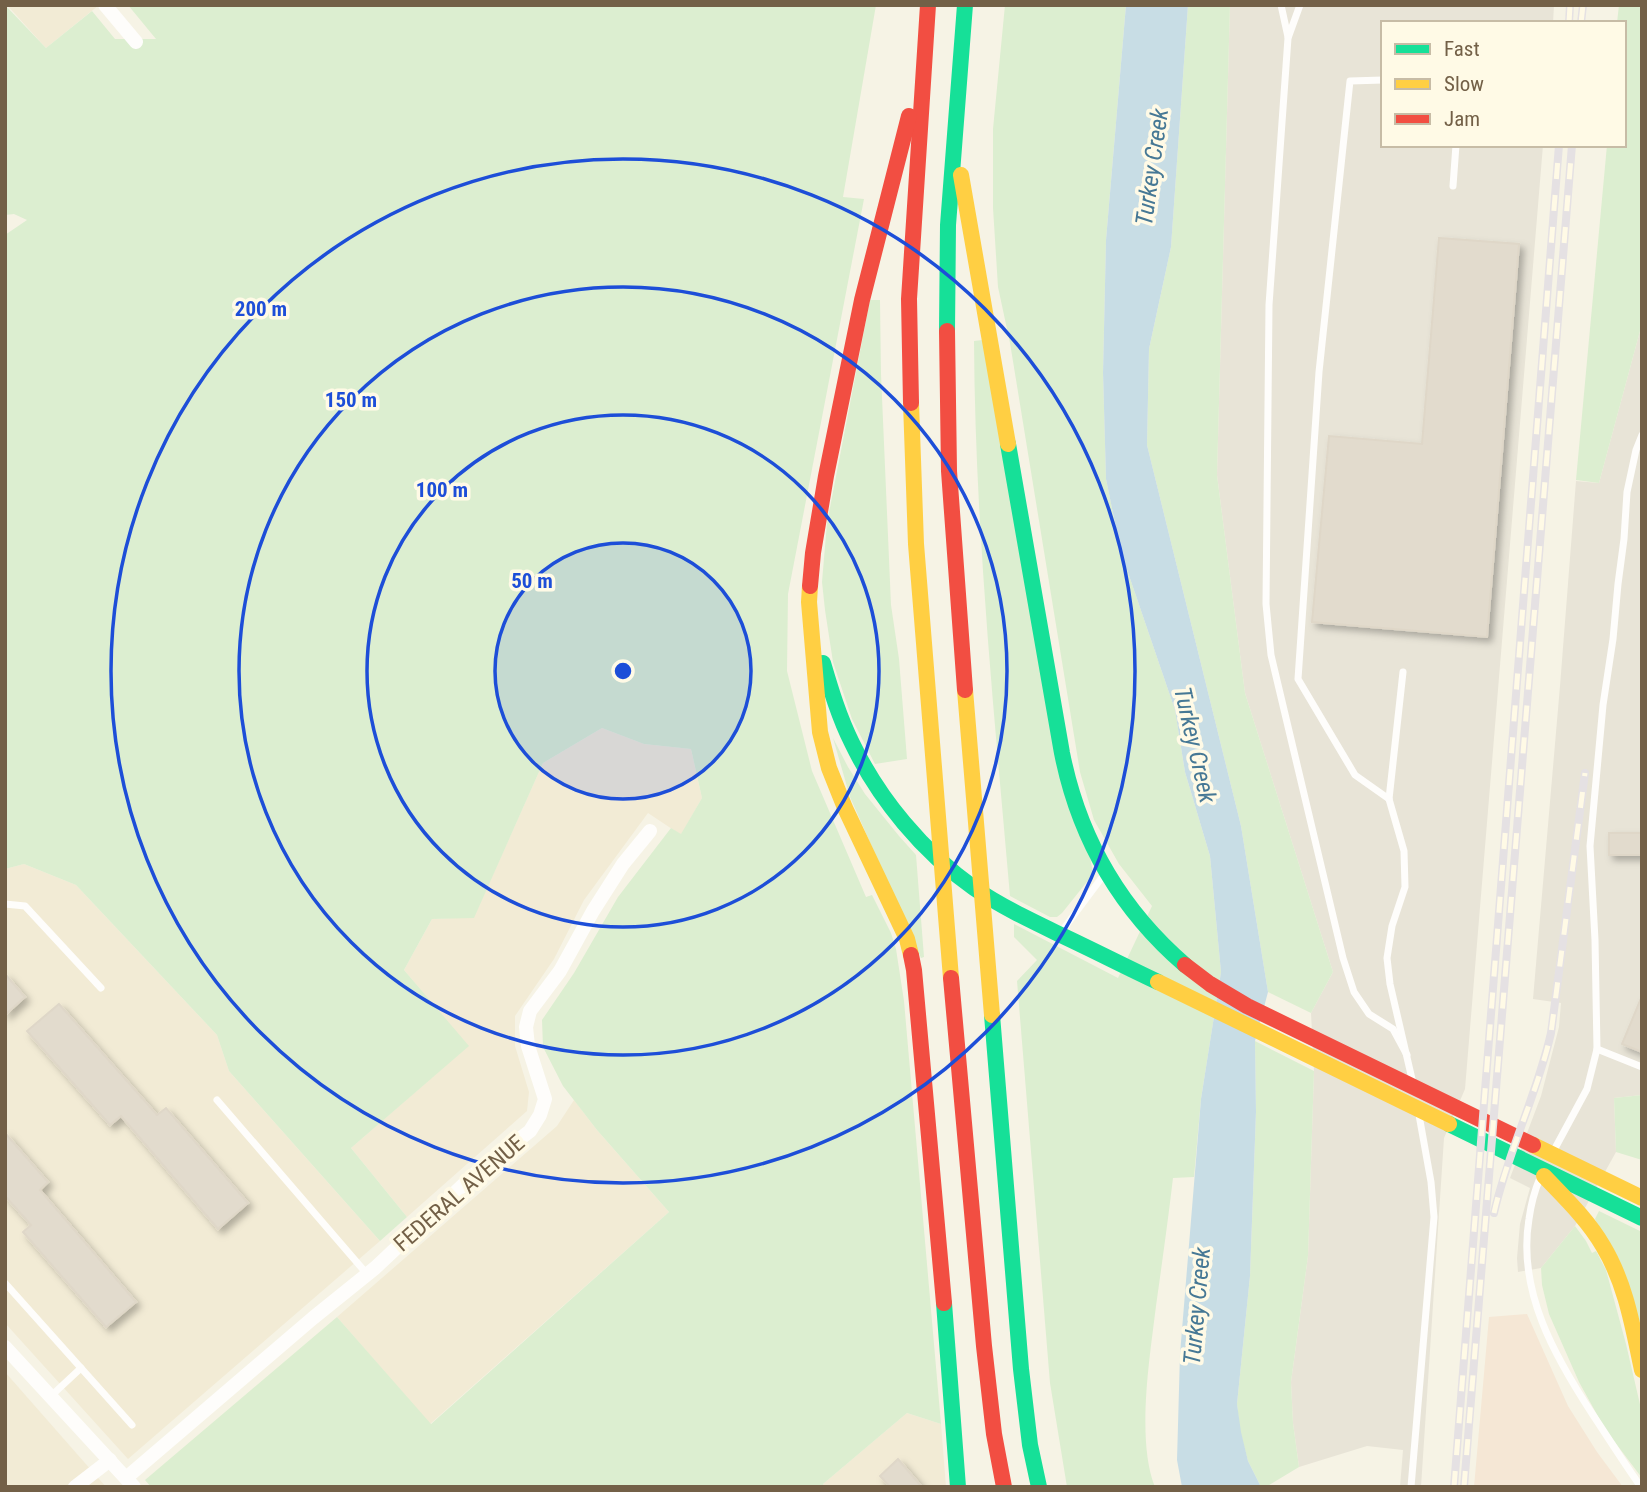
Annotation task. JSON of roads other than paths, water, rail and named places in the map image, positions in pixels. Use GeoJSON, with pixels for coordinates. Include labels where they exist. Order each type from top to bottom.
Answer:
{"type":"FeatureCollection","features":[{"type":"Feature","properties":{"kind":"highway"},"geometry":{"type":"LineString","coordinates":[[928,5],[909,299],[916,544],[984,1346],[1004,1487]]}},
{"type":"Feature","properties":{"kind":"highway"},"geometry":{"type":"LineString","coordinates":[[965,5],[948,225],[948,458],[1021,1368],[1030,1445],[1039,1487]]}},
{"type":"Feature","properties":{"kind":"highway"},"geometry":{"type":"LineString","coordinates":[[924,60],[862,300],[826,476],[813,553],[809,602],[820,732],[830,768],[845,808],[907,939],[914,970],[943,1283],[958,1487]]}},
{"type":"Feature","properties":{"kind":"highway"},"geometry":{"type":"LineString","coordinates":[[954,133],[1062,753],[1083,826],[1106,873],[1142,922],[1178,958],[1206,981],[1247,1006],[1642,1198]]}},
{"type":"Feature","properties":{"kind":"highway"},"geometry":{"type":"LineString","coordinates":[[810,623],[842,721],[860,758],[909,829],[963,880],[994,900],[1059,934],[1642,1217]]}},
{"type":"Feature","properties":{"kind":"highway"},"geometry":{"type":"LineString","coordinates":[[1534,1166],[1582,1217],[1608,1254],[1625,1296],[1642,1370]]}},
{"type":"Feature","properties":{"kind":"highway"},"geometry":{"type":"LineString","coordinates":[[1604,1180],[1642,1180]]}},
{"type":"Feature","properties":{"kind":"street"},"geometry":{"type":"LineString","coordinates":[[105,5],[136,42]]}},
{"type":"Feature","properties":{"kind":"street","name":"FEDERAL AVENUE"},"geometry":{"type":"LineString","coordinates":[[130,1482],[313,1318],[368,1274],[479,1170],[530,1131],[540,1115],[545,1099],[527,1046],[526,1027],[530,1011],[560,971],[623,863],[650,831]]}},
{"type":"Feature","properties":{"kind":"street"},"geometry":{"type":"LineString","coordinates":[[5,1347],[130,1482]]}},
{"type":"Feature","properties":{"kind":"street"},"geometry":{"type":"LineString","coordinates":[[75,1487],[110,1460]]}},
{"type":"Feature","properties":{"kind":"lane"},"geometry":{"type":"LineString","coordinates":[[1281,5],[1288,38]]}},
{"type":"Feature","properties":{"kind":"lane"},"geometry":{"type":"LineString","coordinates":[[1300,5],[1288,38],[1269,305],[1266,604],[1271,655],[1343,958],[1354,992],[1369,1014],[1393,1029],[1407,1055]]}},
{"type":"Feature","properties":{"kind":"lane"},"geometry":{"type":"LineString","coordinates":[[1381,80],[1350,82],[1319,372],[1298,679],[1355,775],[1389,799]]}},
{"type":"Feature","properties":{"kind":"lane"},"geometry":{"type":"LineString","coordinates":[[1453,186],[1456,147]]}},
{"type":"Feature","properties":{"kind":"lane"},"geometry":{"type":"LineString","coordinates":[[1642,435],[1627,492],[1590,846],[1597,1049],[1587,1089],[1533,1192],[1526,1238],[1528,1270],[1535,1302],[1551,1344],[1574,1386],[1642,1487]]}},
{"type":"Feature","properties":{"kind":"lane"},"geometry":{"type":"LineString","coordinates":[[1403,672],[1389,799],[1405,851],[1405,887],[1392,926],[1387,958],[1431,1182],[1434,1217],[1411,1487]]}},
{"type":"Feature","properties":{"kind":"lane"},"geometry":{"type":"LineString","coordinates":[[1059,934],[1106,873]]}},
{"type":"Feature","properties":{"kind":"lane"},"geometry":{"type":"LineString","coordinates":[[5,904],[25,906],[101,988]]}},
{"type":"Feature","properties":{"kind":"lane"},"geometry":{"type":"LineString","coordinates":[[1597,1049],[1642,1067]]}},
{"type":"Feature","properties":{"kind":"lane"},"geometry":{"type":"LineString","coordinates":[[216,1100],[368,1274]]}},
{"type":"Feature","properties":{"kind":"lane"},"geometry":{"type":"LineString","coordinates":[[5,1283],[132,1425]]}},
{"type":"Feature","properties":{"kind":"lane"},"geometry":{"type":"LineString","coordinates":[[51,1396],[81,1368]]}},
{"type":"Feature","properties":{"kind":"water","name":"Turkey Creek"},"geometry":{"type":"Polygon","coordinates":[[[1126,5],[1188,5],[1171,247],[1149,349],[1147,445],[1241,826],[1268,992],[1255,1041],[1256,1112],[1250,1276],[1237,1404],[1248,1461],[1261,1487],[1182,1487],[1177,1460],[1180,1354],[1201,1099],[1221,972],[1210,856],[1185,772],[1175,710],[1121,552],[1106,479],[1103,373],[1106,240],[1126,5]]]}},
{"type":"Feature","properties":{"kind":"railway"},"geometry":{"type":"LineString","coordinates":[[1569,21],[1570,5]]}},
{"type":"Feature","properties":{"kind":"railway"},"geometry":{"type":"LineString","coordinates":[[1581,21],[1583,5]]}},
{"type":"Feature","properties":{"kind":"railway"},"geometry":{"type":"LineString","coordinates":[[1454,1487],[1559,147]]}},
{"type":"Feature","properties":{"kind":"railway"},"geometry":{"type":"LineString","coordinates":[[1464,1487],[1572,147]]}},
{"type":"Feature","properties":{"kind":"railway"},"geometry":{"type":"LineString","coordinates":[[1494,1213],[1551,1033],[1585,773]]}}]}
